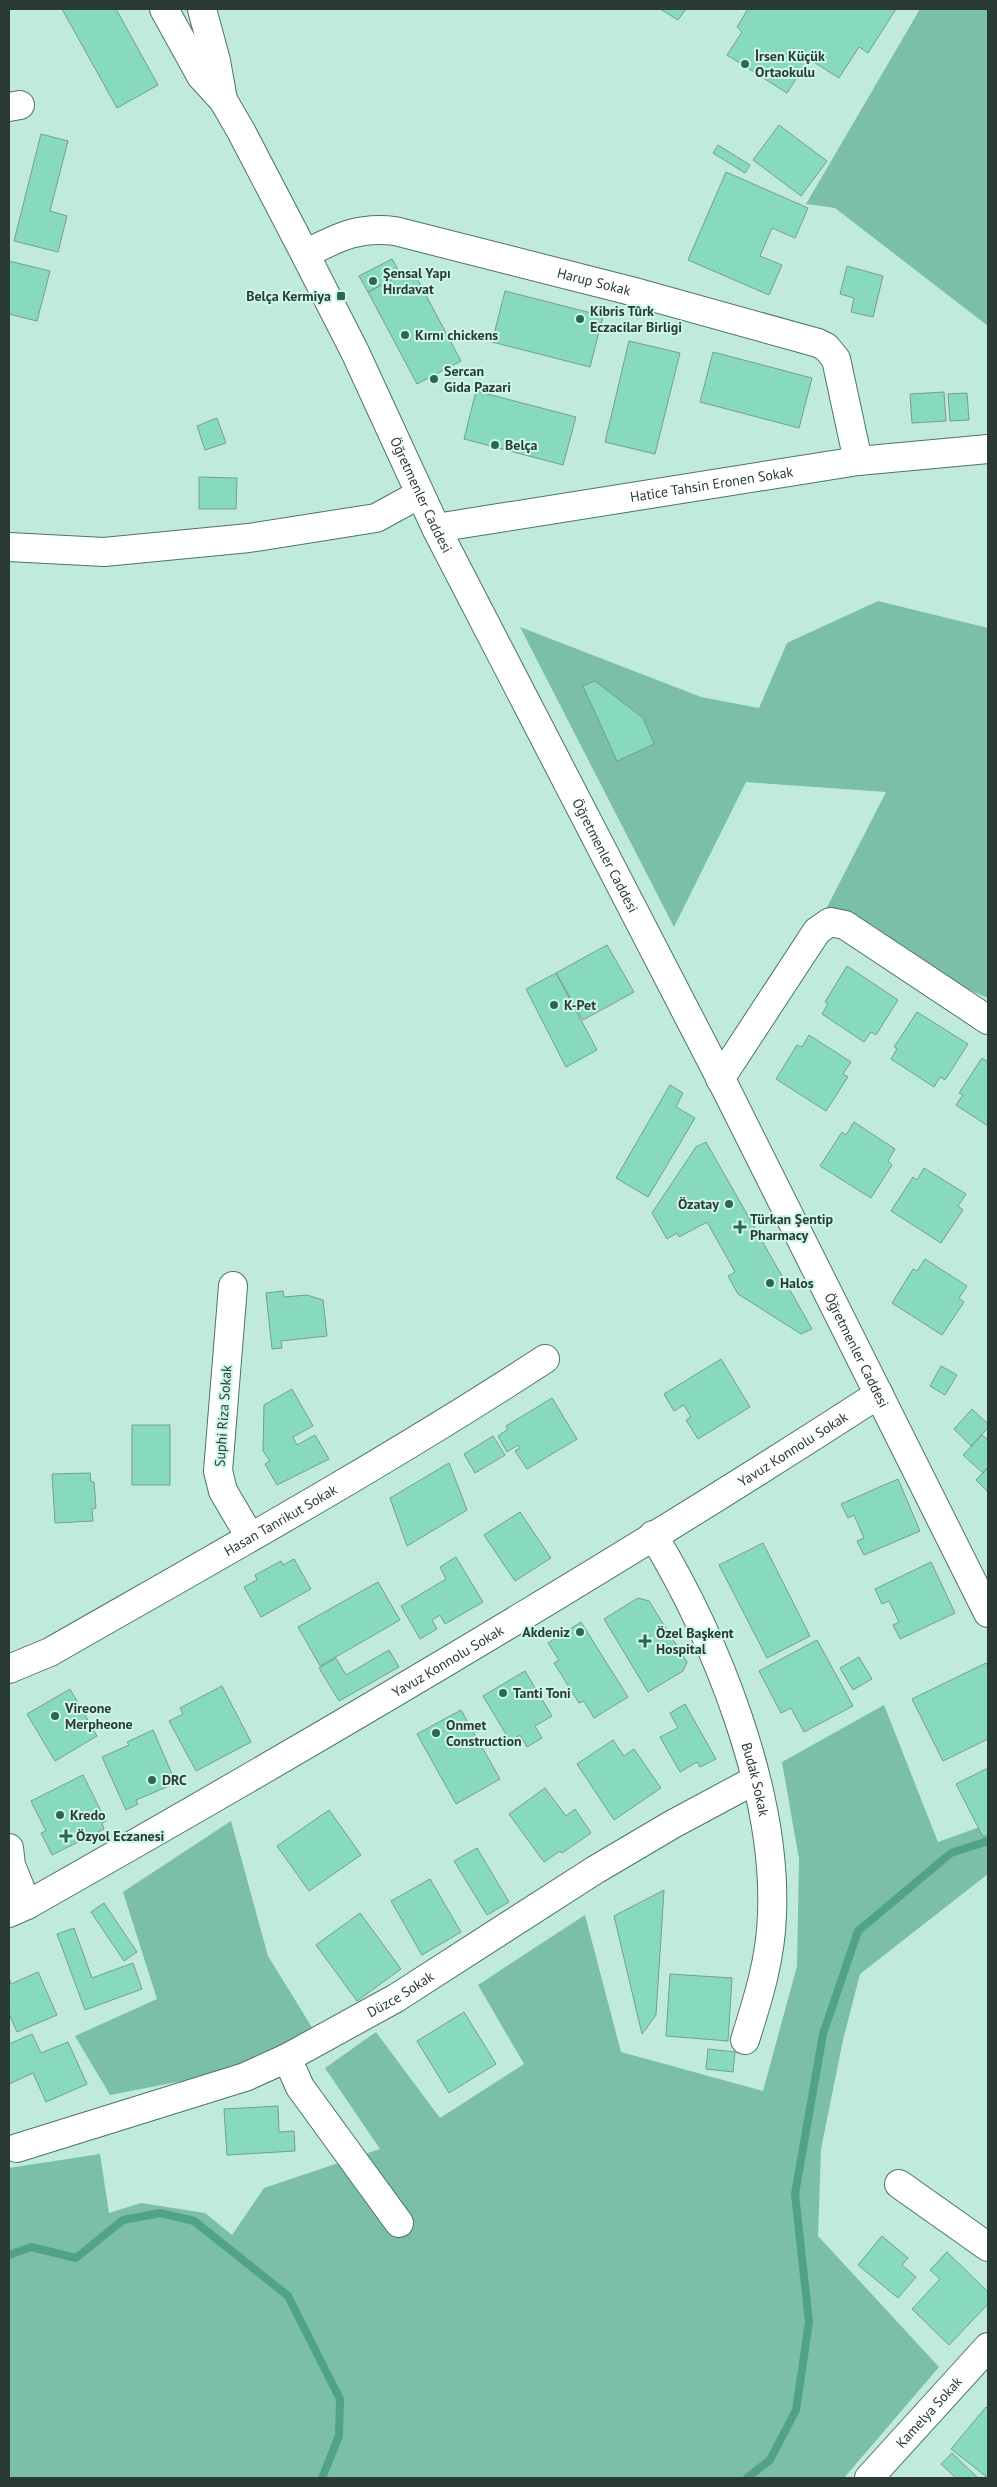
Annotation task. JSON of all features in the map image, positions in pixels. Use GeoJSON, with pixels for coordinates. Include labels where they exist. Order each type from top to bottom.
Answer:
{"type":"FeatureCollection","features":[{"type":"Feature","properties":{"kind":"street","name":"Öğretmenler Caddesi"},"geometry":{"type":"LineString","coordinates":[[164,9],[201,76],[223,100],[241,130],[306,254],[355,352],[436,528],[720,1079],[880,1394],[988,1613]]}},
{"type":"Feature","properties":{"kind":"street","name":"Öğretmenler Caddesi"},"geometry":{"type":"LineString","coordinates":[[202,9],[216,61],[223,100]]}},
{"type":"Feature","properties":{"kind":"street","name":"Harup Sokak"},"geometry":{"type":"LineString","coordinates":[[306,254],[355,231],[368,229],[395,231],[631,291],[818,343],[826,347],[836,359],[858,461]]}},
{"type":"Feature","properties":{"kind":"street","name":"Hatice Tahsin Eronen Sokak"},"geometry":{"type":"LineString","coordinates":[[436,528],[858,461],[988,449]]}},
{"type":"Feature","properties":{"kind":"street"},"geometry":{"type":"LineString","coordinates":[[9,547],[104,552],[249,538],[376,518],[420,494]]}},
{"type":"Feature","properties":{"kind":"street"},"geometry":{"type":"LineString","coordinates":[[720,1079],[817,931],[830,922],[845,925],[988,1020]]}},
{"type":"Feature","properties":{"kind":"street","name":"Suphi Riza Sokak"},"geometry":{"type":"LineString","coordinates":[[233,1286],[218,1471],[223,1492],[250,1537]]}},
{"type":"Feature","properties":{"kind":"street","name":"Hasan Tanrikut Sokak"},"geometry":{"type":"LineString","coordinates":[[9,1669],[50,1652],[440,1427],[544,1359]]}},
{"type":"Feature","properties":{"kind":"street","name":"Yavuz Konnolu Sokak"},"geometry":{"type":"LineString","coordinates":[[18,1909],[417,1681],[762,1470],[880,1394]]}},
{"type":"Feature","properties":{"kind":"street","name":"Budak Sokak"},"geometry":{"type":"LineString","coordinates":[[653,1535],[675,1570],[711,1644],[744,1736],[755,1780],[769,1854],[772,1914],[763,1984],[745,2040]]}},
{"type":"Feature","properties":{"kind":"street","name":"Düzce Sokak"},"geometry":{"type":"LineString","coordinates":[[17,2148],[244,2077],[287,2058],[396,1998],[626,1851],[755,1780]]}},
{"type":"Feature","properties":{"kind":"street"},"geometry":{"type":"LineString","coordinates":[[9,1848],[18,1909]]}},
{"type":"Feature","properties":{"kind":"street"},"geometry":{"type":"LineString","coordinates":[[287,2058],[300,2086],[399,2223]]}},
{"type":"Feature","properties":{"kind":"street"},"geometry":{"type":"LineString","coordinates":[[900,2184],[988,2247]]}},
{"type":"Feature","properties":{"kind":"street","name":"Kamelya Sokak"},"geometry":{"type":"LineString","coordinates":[[869,2478],[988,2348]]}},
{"type":"Feature","properties":{"kind":"green space"},"geometry":{"type":"Polygon","coordinates":[[[920,9],[988,9],[988,326],[835,208],[806,204],[920,9]]]}},
{"type":"Feature","properties":{"kind":"green space"},"geometry":{"type":"Polygon","coordinates":[[[878,601],[988,628],[988,998],[818,925],[886,792],[746,782],[674,927],[520,627],[701,697],[759,708],[787,643],[878,601]]]}},
{"type":"Feature","properties":{"kind":"green space"},"geometry":{"type":"Polygon","coordinates":[[[884,1705],[938,1842],[988,1824],[988,1874],[860,1974],[843,2040],[821,2149],[818,2236],[939,2367],[844,2478],[13,2478],[9,2475],[9,2168],[100,2154],[109,2213],[141,2203],[205,2213],[232,2235],[264,2188],[380,2149],[325,2068],[376,2032],[440,2118],[524,2064],[478,1985],[585,1915],[621,2052],[763,2091],[797,1966],[799,1859],[782,1762],[884,1705]]]}},
{"type":"Feature","properties":{"kind":"green space"},"geometry":{"type":"Polygon","coordinates":[[[231,1821],[268,1956],[316,2034],[208,2076],[110,2095],[75,2036],[157,1999],[123,1892],[231,1821]]]}},
{"type":"Feature","properties":{"kind":"building"},"geometry":{"type":"Polygon","coordinates":[[[62,9],[116,9],[158,85],[117,108],[62,9]]]}},
{"type":"Feature","properties":{"kind":"building"},"geometry":{"type":"Polygon","coordinates":[[[660,9],[686,9],[678,20],[660,9]]]}},
{"type":"Feature","properties":{"kind":"building"},"geometry":{"type":"Polygon","coordinates":[[[748,9],[896,9],[868,53],[859,47],[839,78],[809,59],[787,93],[727,55],[742,32],[737,27],[748,9]]]}},
{"type":"Feature","properties":{"kind":"building"},"geometry":{"type":"Polygon","coordinates":[[[779,125],[827,161],[801,196],[753,160],[779,125]]]}},
{"type":"Feature","properties":{"kind":"building"},"geometry":{"type":"Polygon","coordinates":[[[41,134],[68,141],[50,211],[67,216],[58,252],[14,241],[41,134]]]}},
{"type":"Feature","properties":{"kind":"building"},"geometry":{"type":"Polygon","coordinates":[[[718,145],[750,165],[745,173],[713,153],[718,145]]]}},
{"type":"Feature","properties":{"kind":"building"},"geometry":{"type":"Polygon","coordinates":[[[726,172],[808,208],[795,238],[772,228],[760,256],[782,265],[769,295],[688,260],[726,172]]]}},
{"type":"Feature","properties":{"kind":"building"},"geometry":{"type":"Polygon","coordinates":[[[392,259],[401,275],[368,292],[359,276],[392,259]]]}},
{"type":"Feature","properties":{"kind":"building"},"geometry":{"type":"Polygon","coordinates":[[[9,261],[50,271],[37,321],[9,314],[9,261]]]}},
{"type":"Feature","properties":{"kind":"building"},"geometry":{"type":"Polygon","coordinates":[[[847,266],[883,276],[873,317],[851,312],[854,298],[840,294],[847,266]]]}},
{"type":"Feature","properties":{"kind":"building"},"geometry":{"type":"Polygon","coordinates":[[[412,269],[461,361],[417,384],[368,292],[412,269]]]}},
{"type":"Feature","properties":{"kind":"building"},"geometry":{"type":"Polygon","coordinates":[[[505,291],[603,316],[590,367],[492,342],[505,291]]]}},
{"type":"Feature","properties":{"kind":"building"},"geometry":{"type":"Polygon","coordinates":[[[629,341],[680,353],[655,454],[605,442],[629,341]]]}},
{"type":"Feature","properties":{"kind":"building"},"geometry":{"type":"Polygon","coordinates":[[[713,352],[812,378],[799,428],[700,402],[713,352]]]}},
{"type":"Feature","properties":{"kind":"building"},"geometry":{"type":"Polygon","coordinates":[[[476,391],[576,417],[563,465],[464,439],[476,391]]]}},
{"type":"Feature","properties":{"kind":"building"},"geometry":{"type":"Polygon","coordinates":[[[944,392],[946,421],[912,423],[910,394],[944,392]]]}},
{"type":"Feature","properties":{"kind":"building"},"geometry":{"type":"Polygon","coordinates":[[[967,393],[969,420],[950,421],[948,394],[967,393]]]}},
{"type":"Feature","properties":{"kind":"building"},"geometry":{"type":"Polygon","coordinates":[[[217,418],[226,443],[205,450],[197,426],[217,418]]]}},
{"type":"Feature","properties":{"kind":"building"},"geometry":{"type":"Polygon","coordinates":[[[199,477],[237,478],[236,509],[199,509],[199,477]]]}},
{"type":"Feature","properties":{"kind":"building"},"geometry":{"type":"Polygon","coordinates":[[[595,681],[643,718],[654,744],[617,761],[583,686],[595,681]]]}},
{"type":"Feature","properties":{"kind":"building"},"geometry":{"type":"Polygon","coordinates":[[[607,945],[634,992],[583,1020],[556,973],[607,945]]]}},
{"type":"Feature","properties":{"kind":"building"},"geometry":{"type":"Polygon","coordinates":[[[847,966],[898,1000],[876,1035],[871,1032],[864,1042],[822,1014],[828,1004],[825,1002],[847,966]]]}},
{"type":"Feature","properties":{"kind":"building","name":"K-Pet"},"geometry":{"type":"Polygon","coordinates":[[[556,973],[597,1050],[566,1067],[526,989],[556,973]]]}},
{"type":"Feature","properties":{"kind":"building"},"geometry":{"type":"Polygon","coordinates":[[[917,1012],[968,1044],[945,1080],[940,1077],[934,1087],[891,1059],[897,1049],[894,1047],[917,1012]]]}},
{"type":"Feature","properties":{"kind":"building"},"geometry":{"type":"Polygon","coordinates":[[[809,1035],[851,1062],[843,1074],[848,1077],[826,1111],[776,1079],[797,1045],[802,1047],[809,1035]]]}},
{"type":"Feature","properties":{"kind":"building"},"geometry":{"type":"Polygon","coordinates":[[[982,1058],[988,1062],[988,1126],[956,1105],[963,1095],[959,1093],[982,1058]]]}},
{"type":"Feature","properties":{"kind":"building"},"geometry":{"type":"Polygon","coordinates":[[[670,1085],[683,1093],[676,1107],[695,1118],[648,1197],[616,1178],[670,1085]]]}},
{"type":"Feature","properties":{"kind":"building"},"geometry":{"type":"Polygon","coordinates":[[[854,1122],[895,1149],[888,1161],[892,1165],[871,1198],[820,1166],[842,1132],[846,1135],[854,1122]]]}},
{"type":"Feature","properties":{"kind":"building"},"geometry":{"type":"Polygon","coordinates":[[[706,1142],[812,1329],[801,1334],[738,1294],[728,1276],[735,1272],[707,1222],[679,1237],[677,1233],[667,1239],[652,1213],[696,1147],[706,1142]]]}},
{"type":"Feature","properties":{"kind":"building"},"geometry":{"type":"Polygon","coordinates":[[[924,1168],[966,1194],[958,1206],[963,1210],[941,1243],[891,1211],[913,1177],[917,1180],[924,1168]]]}},
{"type":"Feature","properties":{"kind":"building"},"geometry":{"type":"Polygon","coordinates":[[[925,1259],[967,1286],[959,1298],[964,1302],[942,1335],[892,1303],[913,1269],[917,1271],[925,1259]]]}},
{"type":"Feature","properties":{"kind":"building"},"geometry":{"type":"Polygon","coordinates":[[[283,1291],[284,1297],[307,1295],[323,1300],[327,1336],[281,1341],[282,1348],[272,1349],[266,1293],[283,1291]]]}},
{"type":"Feature","properties":{"kind":"building"},"geometry":{"type":"Polygon","coordinates":[[[721,1359],[750,1407],[698,1439],[686,1420],[691,1417],[684,1405],[674,1411],[664,1394],[721,1359]]]}},
{"type":"Feature","properties":{"kind":"building"},"geometry":{"type":"Polygon","coordinates":[[[941,1366],[957,1375],[945,1395],[930,1386],[941,1366]]]}},
{"type":"Feature","properties":{"kind":"building"},"geometry":{"type":"Polygon","coordinates":[[[292,1389],[313,1426],[293,1437],[297,1445],[315,1435],[329,1459],[277,1485],[265,1464],[270,1461],[263,1451],[264,1405],[292,1389]]]}},
{"type":"Feature","properties":{"kind":"building"},"geometry":{"type":"Polygon","coordinates":[[[552,1398],[577,1439],[527,1469],[515,1451],[520,1448],[518,1445],[507,1452],[498,1436],[508,1429],[506,1426],[552,1398]]]}},
{"type":"Feature","properties":{"kind":"building"},"geometry":{"type":"Polygon","coordinates":[[[972,1409],[988,1424],[988,1428],[971,1446],[954,1429],[972,1409]]]}},
{"type":"Feature","properties":{"kind":"building"},"geometry":{"type":"Polygon","coordinates":[[[132,1425],[170,1425],[170,1485],[132,1485],[132,1425]]]}},
{"type":"Feature","properties":{"kind":"building"},"geometry":{"type":"Polygon","coordinates":[[[982,1435],[988,1440],[988,1467],[983,1473],[963,1455],[982,1435]]]}},
{"type":"Feature","properties":{"kind":"building"},"geometry":{"type":"Polygon","coordinates":[[[493,1436],[505,1455],[475,1473],[464,1454],[493,1436]]]}},
{"type":"Feature","properties":{"kind":"building"},"geometry":{"type":"Polygon","coordinates":[[[449,1463],[467,1510],[407,1546],[390,1498],[449,1463]]]}},
{"type":"Feature","properties":{"kind":"building"},"geometry":{"type":"Polygon","coordinates":[[[988,1467],[988,1492],[976,1480],[988,1467]]]}},
{"type":"Feature","properties":{"kind":"building"},"geometry":{"type":"Polygon","coordinates":[[[90,1473],[91,1482],[94,1482],[96,1508],[92,1509],[93,1521],[55,1523],[52,1474],[90,1473]]]}},
{"type":"Feature","properties":{"kind":"building"},"geometry":{"type":"Polygon","coordinates":[[[898,1479],[920,1531],[864,1555],[857,1541],[864,1538],[854,1515],[848,1518],[841,1504],[898,1479]]]}},
{"type":"Feature","properties":{"kind":"building"},"geometry":{"type":"Polygon","coordinates":[[[520,1512],[551,1558],[515,1581],[484,1535],[520,1512]]]}},
{"type":"Feature","properties":{"kind":"building"},"geometry":{"type":"Polygon","coordinates":[[[763,1543],[810,1636],[767,1658],[719,1565],[763,1543]]]}},
{"type":"Feature","properties":{"kind":"building"},"geometry":{"type":"Polygon","coordinates":[[[456,1557],[483,1602],[445,1624],[440,1615],[432,1620],[437,1629],[420,1639],[401,1606],[446,1579],[440,1567],[456,1557]]]}},
{"type":"Feature","properties":{"kind":"building"},"geometry":{"type":"Polygon","coordinates":[[[294,1559],[311,1589],[261,1617],[244,1587],[257,1580],[255,1575],[281,1561],[283,1565],[294,1559]]]}},
{"type":"Feature","properties":{"kind":"building"},"geometry":{"type":"Polygon","coordinates":[[[931,1562],[955,1613],[900,1639],[893,1625],[899,1622],[889,1601],[882,1604],[875,1589],[931,1562]]]}},
{"type":"Feature","properties":{"kind":"building"},"geometry":{"type":"Polygon","coordinates":[[[378,1582],[400,1620],[320,1666],[298,1627],[378,1582]]]}},
{"type":"Feature","properties":{"kind":"building","name":"Özel Başkent Hospital"},"geometry":{"type":"Polygon","coordinates":[[[638,1598],[649,1601],[687,1662],[683,1671],[648,1692],[604,1619],[638,1598]]]}},
{"type":"Feature","properties":{"kind":"building"},"geometry":{"type":"Polygon","coordinates":[[[581,1622],[628,1697],[594,1718],[584,1701],[579,1703],[554,1663],[559,1660],[548,1643],[581,1622]]]}},
{"type":"Feature","properties":{"kind":"building"},"geometry":{"type":"Polygon","coordinates":[[[817,1640],[853,1706],[804,1732],[791,1708],[781,1713],[759,1671],[817,1640]]]}},
{"type":"Feature","properties":{"kind":"building"},"geometry":{"type":"Polygon","coordinates":[[[389,1650],[399,1667],[339,1701],[319,1668],[336,1658],[346,1675],[389,1650]]]}},
{"type":"Feature","properties":{"kind":"building"},"geometry":{"type":"Polygon","coordinates":[[[859,1657],[872,1679],[853,1690],[840,1668],[859,1657]]]}},
{"type":"Feature","properties":{"kind":"building"},"geometry":{"type":"Polygon","coordinates":[[[986,1663],[988,1667],[988,1739],[943,1761],[912,1699],[986,1663]]]}},
{"type":"Feature","properties":{"kind":"building"},"geometry":{"type":"Polygon","coordinates":[[[525,1671],[552,1716],[535,1726],[542,1738],[527,1747],[520,1735],[510,1741],[483,1696],[525,1671]]]}},
{"type":"Feature","properties":{"kind":"building"},"geometry":{"type":"Polygon","coordinates":[[[222,1686],[251,1742],[196,1771],[169,1721],[183,1714],[180,1708],[222,1686]]]}},
{"type":"Feature","properties":{"kind":"building"},"geometry":{"type":"Polygon","coordinates":[[[70,1689],[97,1736],[55,1761],[27,1714],[70,1689]]]}},
{"type":"Feature","properties":{"kind":"building"},"geometry":{"type":"Polygon","coordinates":[[[685,1704],[716,1759],[700,1767],[697,1762],[680,1772],[660,1737],[678,1728],[670,1713],[685,1704]]]}},
{"type":"Feature","properties":{"kind":"building"},"geometry":{"type":"Polygon","coordinates":[[[461,1710],[500,1779],[456,1804],[417,1734],[461,1710]]]}},
{"type":"Feature","properties":{"kind":"building"},"geometry":{"type":"Polygon","coordinates":[[[153,1730],[176,1783],[136,1800],[138,1804],[126,1810],[102,1757],[129,1745],[127,1742],[153,1730]]]}},
{"type":"Feature","properties":{"kind":"building"},"geometry":{"type":"Polygon","coordinates":[[[613,1740],[624,1756],[634,1749],[661,1788],[614,1820],[577,1764],[613,1740]]]}},
{"type":"Feature","properties":{"kind":"building"},"geometry":{"type":"Polygon","coordinates":[[[988,1768],[988,1835],[983,1837],[956,1784],[988,1768]]]}},
{"type":"Feature","properties":{"kind":"building"},"geometry":{"type":"Polygon","coordinates":[[[83,1775],[106,1821],[102,1823],[104,1829],[52,1855],[41,1833],[46,1831],[31,1801],[83,1775]]]}},
{"type":"Feature","properties":{"kind":"building"},"geometry":{"type":"Polygon","coordinates":[[[545,1788],[566,1816],[575,1809],[591,1833],[562,1853],[560,1851],[544,1862],[509,1814],[545,1788]]]}},
{"type":"Feature","properties":{"kind":"building"},"geometry":{"type":"Polygon","coordinates":[[[329,1810],[361,1855],[309,1891],[277,1846],[329,1810]]]}},
{"type":"Feature","properties":{"kind":"building"},"geometry":{"type":"Polygon","coordinates":[[[477,1848],[509,1902],[487,1915],[454,1861],[477,1848]]]}},
{"type":"Feature","properties":{"kind":"building"},"geometry":{"type":"Polygon","coordinates":[[[430,1879],[461,1932],[422,1955],[391,1901],[430,1879]]]}},
{"type":"Feature","properties":{"kind":"building"},"geometry":{"type":"Polygon","coordinates":[[[664,1890],[656,2015],[642,2034],[614,1916],[664,1890]]]}},
{"type":"Feature","properties":{"kind":"building"},"geometry":{"type":"Polygon","coordinates":[[[104,1903],[137,1952],[124,1961],[91,1912],[104,1903]]]}},
{"type":"Feature","properties":{"kind":"building"},"geometry":{"type":"Polygon","coordinates":[[[360,1913],[401,1969],[357,2001],[316,1945],[360,1913]]]}},
{"type":"Feature","properties":{"kind":"building"},"geometry":{"type":"Polygon","coordinates":[[[74,1928],[92,1978],[133,1963],[142,1989],[85,2010],[57,1934],[74,1928]]]}},
{"type":"Feature","properties":{"kind":"building"},"geometry":{"type":"Polygon","coordinates":[[[38,1972],[57,2015],[17,2032],[9,2014],[9,1978],[11,1984],[38,1972]]]}},
{"type":"Feature","properties":{"kind":"building"},"geometry":{"type":"Polygon","coordinates":[[[670,1974],[732,1978],[728,2041],[666,2036],[670,1974]]]}},
{"type":"Feature","properties":{"kind":"building"},"geometry":{"type":"Polygon","coordinates":[[[464,2012],[496,2064],[449,2093],[417,2041],[464,2012]]]}},
{"type":"Feature","properties":{"kind":"building"},"geometry":{"type":"Polygon","coordinates":[[[32,2034],[41,2053],[68,2042],[87,2084],[46,2102],[33,2073],[9,2084],[9,2044],[32,2034]]]}},
{"type":"Feature","properties":{"kind":"building"},"geometry":{"type":"Polygon","coordinates":[[[708,2049],[735,2052],[733,2072],[706,2069],[708,2049]]]}},
{"type":"Feature","properties":{"kind":"building"},"geometry":{"type":"Polygon","coordinates":[[[278,2106],[279,2132],[294,2131],[295,2151],[227,2155],[224,2109],[278,2106]]]}},
{"type":"Feature","properties":{"kind":"building"},"geometry":{"type":"Polygon","coordinates":[[[882,2236],[908,2258],[902,2265],[916,2277],[898,2298],[858,2265],[882,2236]]]}},
{"type":"Feature","properties":{"kind":"building"},"geometry":{"type":"Polygon","coordinates":[[[947,2252],[988,2292],[988,2304],[949,2345],[912,2309],[940,2279],[930,2270],[947,2252]]]}},
{"type":"Feature","properties":{"kind":"building"},"geometry":{"type":"Polygon","coordinates":[[[986,2407],[988,2409],[988,2478],[951,2449],[986,2407]]]}},
{"type":"Feature","properties":{"kind":"building"},"geometry":{"type":"Polygon","coordinates":[[[952,2453],[978,2478],[956,2478],[941,2464],[952,2453]]]}},
{"type":"Feature","properties":{"kind":"waterway"},"geometry":{"type":"LineString","coordinates":[[747,2478],[770,2460],[796,2410],[809,2322],[795,2194],[823,2034],[858,1931],[951,1853],[988,1841]]}},
{"type":"Feature","properties":{"kind":"waterway"},"geometry":{"type":"LineString","coordinates":[[9,2255],[31,2247],[76,2258],[123,2220],[160,2213],[194,2221],[288,2296],[340,2399],[339,2436],[322,2478]]}},
{"type":"Feature","properties":{"kind":"place","name":"İrsen Küçük Ortaokulu"},"geometry":{"type":"Point","coordinates":[745,64]}},
{"type":"Feature","properties":{"kind":"place","name":"Şensal Yapı Hırdavat"},"geometry":{"type":"Point","coordinates":[373,281]}},
{"type":"Feature","properties":{"kind":"place","name":"Belça Kermiya"},"geometry":{"type":"Point","coordinates":[341,296]}},
{"type":"Feature","properties":{"kind":"place","name":"Kibris Tûrk Eczacilar Birligi"},"geometry":{"type":"Point","coordinates":[580,319]}},
{"type":"Feature","properties":{"kind":"place","name":"Kırnı chickens"},"geometry":{"type":"Point","coordinates":[405,335]}},
{"type":"Feature","properties":{"kind":"place","name":"Sercan Gida Pazari"},"geometry":{"type":"Point","coordinates":[434,379]}},
{"type":"Feature","properties":{"kind":"place","name":"Belça"},"geometry":{"type":"Point","coordinates":[495,445]}},
{"type":"Feature","properties":{"kind":"place","name":"K-Pet"},"geometry":{"type":"Point","coordinates":[554,1005]}},
{"type":"Feature","properties":{"kind":"place","name":"Özatay"},"geometry":{"type":"Point","coordinates":[729,1204]}},
{"type":"Feature","properties":{"kind":"place","name":"Türkan Şentip Pharmacy"},"geometry":{"type":"Point","coordinates":[740,1227]}},
{"type":"Feature","properties":{"kind":"place","name":"Halos"},"geometry":{"type":"Point","coordinates":[770,1283]}},
{"type":"Feature","properties":{"kind":"place","name":"Akdeniz"},"geometry":{"type":"Point","coordinates":[580,1632]}},
{"type":"Feature","properties":{"kind":"place","name":"Özel Başkent Hospital"},"geometry":{"type":"Point","coordinates":[645,1641]}},
{"type":"Feature","properties":{"kind":"place","name":"Tanti Toni"},"geometry":{"type":"Point","coordinates":[503,1693]}},
{"type":"Feature","properties":{"kind":"place","name":"Vireone Merpheone"},"geometry":{"type":"Point","coordinates":[55,1716]}},
{"type":"Feature","properties":{"kind":"place","name":"Onmet Construction"},"geometry":{"type":"Point","coordinates":[436,1733]}},
{"type":"Feature","properties":{"kind":"place","name":"DRC"},"geometry":{"type":"Point","coordinates":[152,1780]}},
{"type":"Feature","properties":{"kind":"place","name":"Kredo"},"geometry":{"type":"Point","coordinates":[60,1815]}},
{"type":"Feature","properties":{"kind":"place","name":"Özyol Eczanesi"},"geometry":{"type":"Point","coordinates":[66,1836]}}]}
